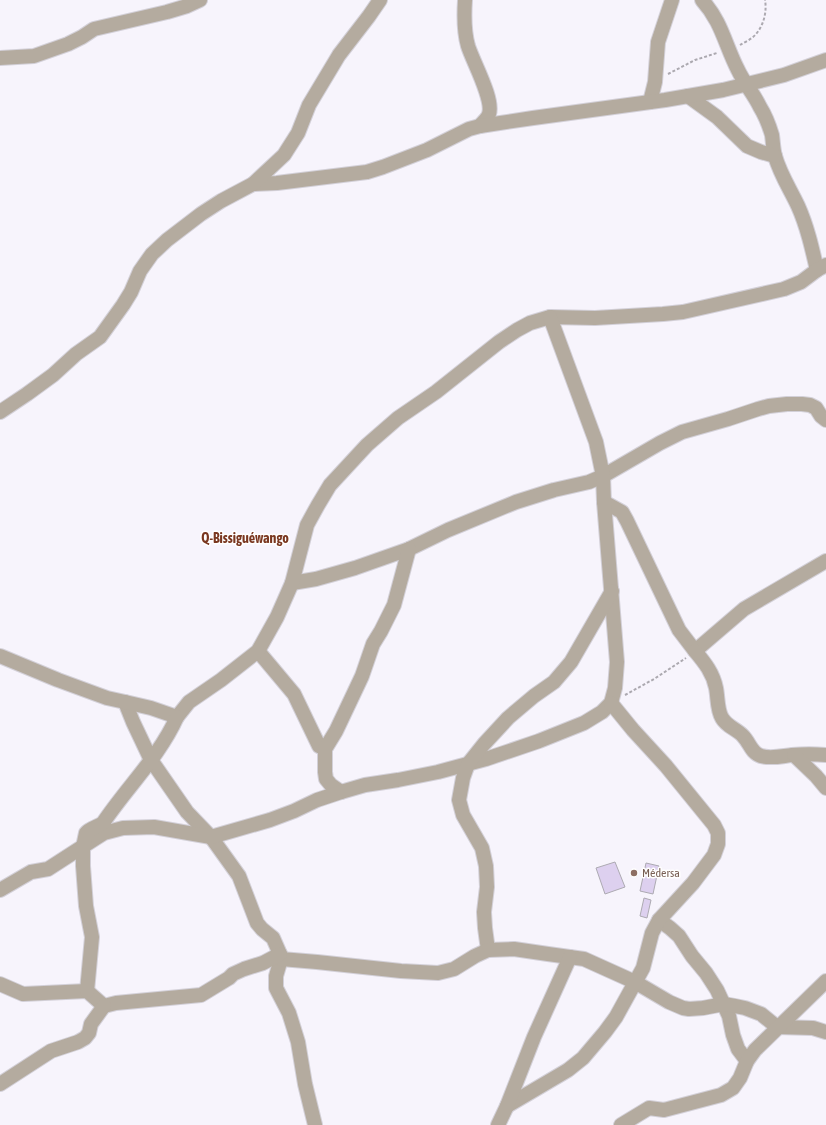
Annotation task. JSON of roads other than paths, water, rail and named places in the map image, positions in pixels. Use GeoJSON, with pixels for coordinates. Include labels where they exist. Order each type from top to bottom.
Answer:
{"type":"FeatureCollection","features":[{"type":"Feature","properties":{"kind":"street"},"geometry":{"type":"LineString","coordinates":[[0,58],[34,56],[68,44],[94,29],[167,12],[200,0]]}},
{"type":"Feature","properties":{"kind":"street"},"geometry":{"type":"LineString","coordinates":[[0,412],[28,394],[53,375],[76,354],[100,337],[131,292],[140,271],[152,254],[167,240],[200,214],[253,184],[284,155],[298,132],[309,105],[339,55],[380,0]]}},
{"type":"Feature","properties":{"kind":"street"},"geometry":{"type":"LineString","coordinates":[[465,0],[465,22],[468,45],[486,92],[490,107],[489,114],[480,126]]}},
{"type":"Feature","properties":{"kind":"street"},"geometry":{"type":"LineString","coordinates":[[650,102],[655,82],[658,42],[672,0]]}},
{"type":"Feature","properties":{"kind":"street"},"geometry":{"type":"LineString","coordinates":[[86,991],[92,937],[86,906],[83,866],[83,847],[87,831],[103,823],[161,747],[177,717],[189,702],[221,680],[258,651],[277,617],[292,583],[307,525],[330,485],[367,445],[398,418],[446,384],[499,342],[530,323],[550,317],[594,318],[683,312],[784,289],[801,282],[821,268],[798,205],[788,187],[775,156],[772,134],[760,105],[745,84],[737,69],[717,21],[702,0]]}},
{"type":"Feature","properties":{"kind":"street"},"geometry":{"type":"LineString","coordinates":[[253,184],[277,183],[367,172],[427,150],[469,129],[480,126],[723,90],[784,75],[826,60]]}},
{"type":"Feature","properties":{"kind":"street"},"geometry":{"type":"LineString","coordinates":[[688,96],[717,117],[747,146],[775,156]]}},
{"type":"Feature","properties":{"kind":"street"},"geometry":{"type":"LineString","coordinates":[[0,890],[31,872],[48,869],[104,833],[123,828],[154,827],[211,837],[270,820],[317,800],[365,785],[438,772],[486,759],[539,741],[584,723],[602,712],[611,703],[615,688],[616,662],[603,476],[596,442],[550,317]]}},
{"type":"Feature","properties":{"kind":"street"},"geometry":{"type":"LineString","coordinates":[[292,583],[316,579],[355,568],[409,549],[448,530],[516,502],[554,490],[589,482],[603,476],[682,432],[769,406],[787,404],[810,405],[816,408],[826,420]]}},
{"type":"Feature","properties":{"kind":"street"},"geometry":{"type":"LineString","coordinates":[[604,502],[622,512],[679,630],[706,664],[713,676],[719,712],[722,719],[743,735],[755,753],[760,756],[826,755]]}},
{"type":"Feature","properties":{"kind":"street"},"geometry":{"type":"LineString","coordinates":[[341,792],[331,785],[326,779],[325,749],[336,731],[362,676],[373,644],[381,632],[394,605],[409,549]]}},
{"type":"Feature","properties":{"kind":"street"},"geometry":{"type":"LineString","coordinates":[[695,651],[744,610],[826,561]]}},
{"type":"Feature","properties":{"kind":"street"},"geometry":{"type":"LineString","coordinates":[[488,950],[484,912],[487,887],[486,866],[482,848],[463,815],[458,800],[463,778],[468,764],[508,718],[534,696],[554,682],[571,662],[612,591]]}},
{"type":"Feature","properties":{"kind":"street"},"geometry":{"type":"LineString","coordinates":[[258,651],[291,689],[319,746],[325,749]]}},
{"type":"Feature","properties":{"kind":"street"},"geometry":{"type":"LineString","coordinates":[[0,656],[107,698],[151,708],[177,717]]}},
{"type":"Feature","properties":{"kind":"street"},"geometry":{"type":"LineString","coordinates":[[125,702],[151,760],[187,812],[211,837],[238,876],[257,922],[262,929],[273,938],[280,956],[276,976],[276,988],[289,1013],[298,1042],[305,1084],[315,1125]]}},
{"type":"Feature","properties":{"kind":"street"},"geometry":{"type":"LineString","coordinates":[[507,1106],[568,1070],[582,1058],[605,1032],[616,1017],[643,968],[652,933],[658,920],[693,883],[714,855],[718,844],[718,833],[714,825],[666,766],[611,703]]}},
{"type":"Feature","properties":{"kind":"street"},"geometry":{"type":"LineString","coordinates":[[794,755],[826,788]]}},
{"type":"Feature","properties":{"kind":"street"},"geometry":{"type":"LineString","coordinates":[[658,920],[679,936],[692,956],[706,973],[724,1004],[729,1016],[738,1049],[746,1061]]}},
{"type":"Feature","properties":{"kind":"street"},"geometry":{"type":"LineString","coordinates":[[0,1084],[51,1051],[78,1042],[85,1038],[89,1033],[91,1024],[104,1006],[116,1003],[205,994],[230,978],[233,974],[280,956],[317,962],[402,971],[438,973],[454,970],[475,956],[488,950],[514,949],[584,959],[635,982],[669,1002],[683,1008],[703,1008],[724,1004],[745,1008],[761,1014],[777,1027],[813,1028],[826,1032]]}},
{"type":"Feature","properties":{"kind":"street"},"geometry":{"type":"LineString","coordinates":[[498,1125],[534,1037],[570,957]]}},
{"type":"Feature","properties":{"kind":"street"},"geometry":{"type":"LineString","coordinates":[[621,1125],[649,1108],[664,1110],[721,1094],[733,1088],[740,1078],[746,1061],[754,1050],[826,981]]}},
{"type":"Feature","properties":{"kind":"street"},"geometry":{"type":"LineString","coordinates":[[0,984],[23,994],[86,991],[104,1006]]}},
{"type":"Feature","properties":{"kind":"place","name":"Médersa"},"geometry":{"type":"Point","coordinates":[634,873]}},
{"type":"Feature","properties":{"kind":"district","name":"Q-Bissiguéwango"},"geometry":{"type":"Point","coordinates":[245,538]}}]}
